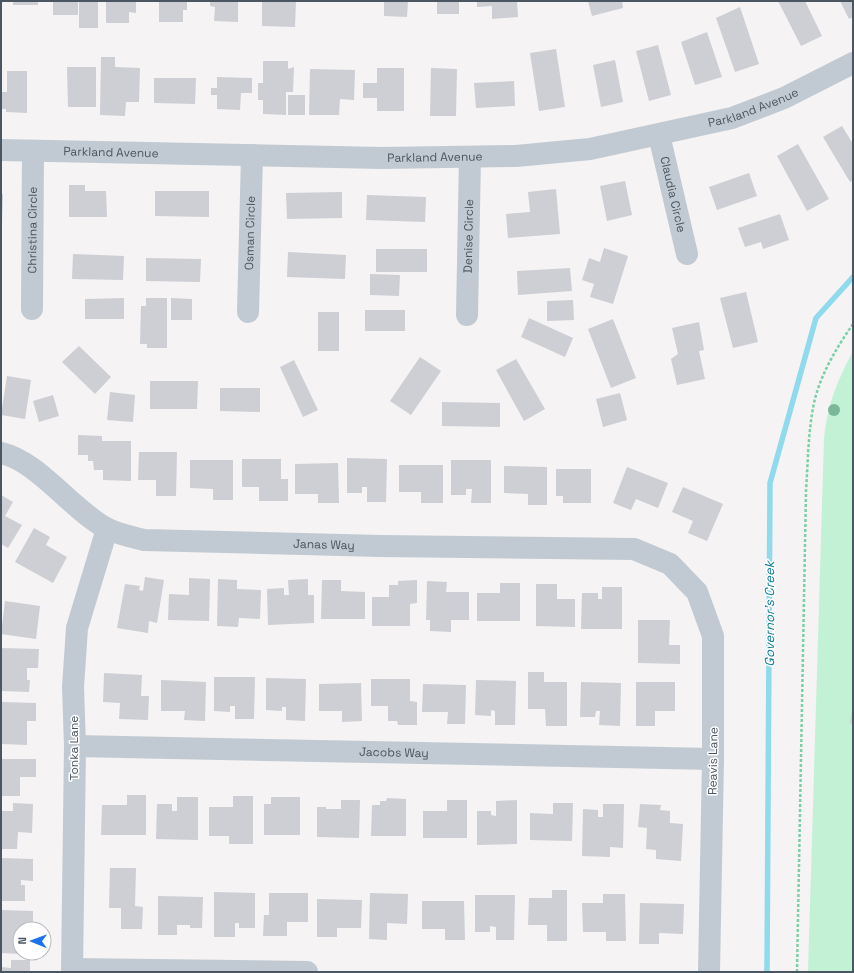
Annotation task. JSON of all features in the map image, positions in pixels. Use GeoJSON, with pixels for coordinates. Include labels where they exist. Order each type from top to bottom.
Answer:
{"type":"FeatureCollection","features":[{"type":"Feature","properties":{"kind":"street","name":"Parkland Avenue"},"geometry":{"type":"LineString","coordinates":[[1,150],[382,158],[516,156],[590,149],[732,118],[784,98],[853,63]]}},
{"type":"Feature","properties":{"kind":"street","name":"Claudia Circle"},"geometry":{"type":"LineString","coordinates":[[659,135],[687,254]]}},
{"type":"Feature","properties":{"kind":"street","name":"Christina Circle"},"geometry":{"type":"LineString","coordinates":[[32,309],[33,151]]}},
{"type":"Feature","properties":{"kind":"street","name":"Osman Circle"},"geometry":{"type":"LineString","coordinates":[[248,312],[252,155]]}},
{"type":"Feature","properties":{"kind":"street","name":"Denise Circle"},"geometry":{"type":"LineString","coordinates":[[467,315],[470,157]]}},
{"type":"Feature","properties":{"kind":"street","name":"Janas Way"},"geometry":{"type":"LineString","coordinates":[[1,453],[40,474],[81,511],[107,529],[144,540],[388,546],[634,549],[670,564]]}},
{"type":"Feature","properties":{"kind":"street","name":"Tonka Lane"},"geometry":{"type":"LineString","coordinates":[[72,970],[75,746],[73,687],[77,628],[107,529]]}},
{"type":"Feature","properties":{"kind":"street","name":"Reavis Lane"},"geometry":{"type":"LineString","coordinates":[[670,564],[697,592],[713,636],[713,759],[709,972]]}},
{"type":"Feature","properties":{"kind":"street","name":"Jacobs Way"},"geometry":{"type":"LineString","coordinates":[[75,746],[713,759]]}},
{"type":"Feature","properties":{"kind":"street"},"geometry":{"type":"LineString","coordinates":[[72,970],[307,972]]}},
{"type":"Feature","properties":{"kind":"path"},"geometry":{"type":"LineString","coordinates":[[797,972],[806,499],[809,429],[814,402],[829,364],[853,324]]}},
{"type":"Feature","properties":{"kind":"green space"},"geometry":{"type":"Polygon","coordinates":[[[853,351],[853,972],[808,972],[824,438],[828,414],[834,393],[853,351]]]}},
{"type":"Feature","properties":{"kind":"building"},"geometry":{"type":"Polygon","coordinates":[[[13,1],[38,1],[38,5],[13,5],[13,1]]]}},
{"type":"Feature","properties":{"kind":"building"},"geometry":{"type":"Polygon","coordinates":[[[53,1],[78,1],[78,15],[53,15],[53,1]]]}},
{"type":"Feature","properties":{"kind":"building"},"geometry":{"type":"Polygon","coordinates":[[[79,1],[98,1],[98,28],[79,28],[79,1]]]}},
{"type":"Feature","properties":{"kind":"building"},"geometry":{"type":"Polygon","coordinates":[[[106,1],[136,1],[136,13],[129,12],[129,23],[106,23],[106,1]]]}},
{"type":"Feature","properties":{"kind":"building"},"geometry":{"type":"Polygon","coordinates":[[[159,1],[187,1],[187,10],[183,10],[183,22],[159,22],[159,1]]]}},
{"type":"Feature","properties":{"kind":"building"},"geometry":{"type":"Polygon","coordinates":[[[210,1],[238,1],[238,22],[214,21],[215,7],[210,6],[210,1]]]}},
{"type":"Feature","properties":{"kind":"building"},"geometry":{"type":"Polygon","coordinates":[[[262,1],[296,1],[295,27],[262,26],[262,1]]]}},
{"type":"Feature","properties":{"kind":"building"},"geometry":{"type":"Polygon","coordinates":[[[384,1],[408,1],[407,17],[384,16],[384,1]]]}},
{"type":"Feature","properties":{"kind":"building"},"geometry":{"type":"Polygon","coordinates":[[[437,1],[459,1],[459,14],[437,14],[437,1]]]}},
{"type":"Feature","properties":{"kind":"building"},"geometry":{"type":"Polygon","coordinates":[[[477,1],[517,1],[518,17],[492,19],[492,6],[477,7],[477,1]]]}},
{"type":"Feature","properties":{"kind":"building"},"geometry":{"type":"Polygon","coordinates":[[[588,1],[622,1],[623,8],[592,16],[588,1]]]}},
{"type":"Feature","properties":{"kind":"building"},"geometry":{"type":"Polygon","coordinates":[[[778,1],[805,1],[822,36],[801,46],[778,1]]]}},
{"type":"Feature","properties":{"kind":"building"},"geometry":{"type":"Polygon","coordinates":[[[840,1],[853,1],[853,17],[849,19],[840,1]]]}},
{"type":"Feature","properties":{"kind":"building"},"geometry":{"type":"Polygon","coordinates":[[[740,7],[759,64],[735,72],[716,18],[740,7]]]}},
{"type":"Feature","properties":{"kind":"building"},"geometry":{"type":"Polygon","coordinates":[[[707,32],[722,77],[695,85],[681,42],[707,32]]]}},
{"type":"Feature","properties":{"kind":"building"},"geometry":{"type":"Polygon","coordinates":[[[658,45],[671,95],[649,101],[636,51],[658,45]]]}},
{"type":"Feature","properties":{"kind":"building"},"geometry":{"type":"Polygon","coordinates":[[[556,49],[565,107],[539,111],[530,53],[556,49]]]}},
{"type":"Feature","properties":{"kind":"building"},"geometry":{"type":"Polygon","coordinates":[[[101,57],[115,57],[115,67],[140,68],[139,102],[126,102],[125,116],[100,115],[101,57]]]}},
{"type":"Feature","properties":{"kind":"building"},"geometry":{"type":"Polygon","coordinates":[[[615,60],[623,102],[601,107],[593,65],[615,60]]]}},
{"type":"Feature","properties":{"kind":"building"},"geometry":{"type":"Polygon","coordinates":[[[263,61],[288,61],[288,69],[294,67],[293,92],[286,92],[286,115],[263,114],[263,100],[258,100],[258,83],[263,83],[263,61]]]}},
{"type":"Feature","properties":{"kind":"building"},"geometry":{"type":"Polygon","coordinates":[[[67,67],[96,67],[96,107],[68,107],[67,67]]]}},
{"type":"Feature","properties":{"kind":"building"},"geometry":{"type":"Polygon","coordinates":[[[377,68],[404,68],[404,111],[377,111],[377,98],[363,98],[363,83],[377,83],[377,68]]]}},
{"type":"Feature","properties":{"kind":"building"},"geometry":{"type":"Polygon","coordinates":[[[431,68],[457,69],[456,116],[430,116],[431,68]]]}},
{"type":"Feature","properties":{"kind":"building"},"geometry":{"type":"Polygon","coordinates":[[[310,69],[355,70],[354,100],[340,99],[339,115],[309,115],[310,69]]]}},
{"type":"Feature","properties":{"kind":"building"},"geometry":{"type":"Polygon","coordinates":[[[7,71],[27,71],[27,113],[6,112],[6,109],[1,109],[1,92],[7,92],[7,71]]]}},
{"type":"Feature","properties":{"kind":"building"},"geometry":{"type":"Polygon","coordinates":[[[217,77],[252,78],[252,93],[241,93],[240,110],[217,109],[217,95],[211,95],[211,88],[217,88],[217,77]]]}},
{"type":"Feature","properties":{"kind":"building"},"geometry":{"type":"Polygon","coordinates":[[[154,78],[196,78],[195,104],[154,103],[154,78]]]}},
{"type":"Feature","properties":{"kind":"building"},"geometry":{"type":"Polygon","coordinates":[[[514,81],[515,106],[476,108],[474,83],[514,81]]]}},
{"type":"Feature","properties":{"kind":"building"},"geometry":{"type":"Polygon","coordinates":[[[288,95],[305,95],[305,115],[288,115],[288,95]]]}},
{"type":"Feature","properties":{"kind":"building"},"geometry":{"type":"Polygon","coordinates":[[[842,126],[853,144],[853,180],[850,182],[823,137],[842,126]]]}},
{"type":"Feature","properties":{"kind":"building"},"geometry":{"type":"Polygon","coordinates":[[[798,144],[829,199],[807,211],[777,156],[798,144]]]}},
{"type":"Feature","properties":{"kind":"building"},"geometry":{"type":"Polygon","coordinates":[[[749,173],[757,196],[717,210],[709,187],[749,173]]]}},
{"type":"Feature","properties":{"kind":"building"},"geometry":{"type":"Polygon","coordinates":[[[625,181],[632,215],[607,221],[600,186],[625,181]]]}},
{"type":"Feature","properties":{"kind":"building"},"geometry":{"type":"Polygon","coordinates":[[[69,185],[85,185],[85,191],[106,191],[107,217],[69,217],[69,185]]]}},
{"type":"Feature","properties":{"kind":"building"},"geometry":{"type":"Polygon","coordinates":[[[556,189],[560,234],[508,238],[506,214],[530,212],[528,192],[556,189]]]}},
{"type":"Feature","properties":{"kind":"building"},"geometry":{"type":"Polygon","coordinates":[[[155,191],[209,191],[209,217],[155,216],[155,191]]]}},
{"type":"Feature","properties":{"kind":"building"},"geometry":{"type":"Polygon","coordinates":[[[342,192],[342,218],[287,219],[286,193],[342,192]]]}},
{"type":"Feature","properties":{"kind":"building"},"geometry":{"type":"Polygon","coordinates":[[[1,194],[3,194],[2,224],[1,224],[1,194]]]}},
{"type":"Feature","properties":{"kind":"building"},"geometry":{"type":"Polygon","coordinates":[[[367,195],[426,197],[425,222],[366,220],[367,195]]]}},
{"type":"Feature","properties":{"kind":"building"},"geometry":{"type":"Polygon","coordinates":[[[780,214],[789,240],[763,249],[761,242],[745,247],[738,228],[780,214]]]}},
{"type":"Feature","properties":{"kind":"building"},"geometry":{"type":"Polygon","coordinates":[[[604,248],[628,256],[613,304],[590,297],[594,284],[582,280],[589,258],[600,262],[604,248]]]}},
{"type":"Feature","properties":{"kind":"building"},"geometry":{"type":"Polygon","coordinates":[[[376,249],[427,249],[427,272],[376,272],[376,249]]]}},
{"type":"Feature","properties":{"kind":"building"},"geometry":{"type":"Polygon","coordinates":[[[288,252],[346,255],[345,279],[287,277],[288,252]]]}},
{"type":"Feature","properties":{"kind":"building"},"geometry":{"type":"Polygon","coordinates":[[[73,254],[124,256],[123,280],[72,279],[73,254]]]}},
{"type":"Feature","properties":{"kind":"building"},"geometry":{"type":"Polygon","coordinates":[[[146,258],[201,259],[200,282],[146,281],[146,258]]]}},
{"type":"Feature","properties":{"kind":"building"},"geometry":{"type":"Polygon","coordinates":[[[570,268],[572,291],[518,295],[517,271],[570,268]]]}},
{"type":"Feature","properties":{"kind":"building"},"geometry":{"type":"Polygon","coordinates":[[[370,274],[400,275],[399,296],[370,295],[370,274]]]}},
{"type":"Feature","properties":{"kind":"building"},"geometry":{"type":"Polygon","coordinates":[[[746,292],[758,342],[733,348],[720,298],[746,292]]]}},
{"type":"Feature","properties":{"kind":"building"},"geometry":{"type":"Polygon","coordinates":[[[124,298],[124,319],[85,319],[85,299],[124,298]]]}},
{"type":"Feature","properties":{"kind":"building"},"geometry":{"type":"Polygon","coordinates":[[[146,298],[167,298],[167,348],[147,348],[147,344],[140,344],[141,306],[146,306],[146,298]]]}},
{"type":"Feature","properties":{"kind":"building"},"geometry":{"type":"Polygon","coordinates":[[[171,298],[192,299],[192,320],[171,320],[171,298]]]}},
{"type":"Feature","properties":{"kind":"building"},"geometry":{"type":"Polygon","coordinates":[[[573,300],[574,320],[547,321],[547,301],[573,300]]]}},
{"type":"Feature","properties":{"kind":"building"},"geometry":{"type":"Polygon","coordinates":[[[365,310],[405,310],[405,331],[365,331],[365,310]]]}},
{"type":"Feature","properties":{"kind":"building"},"geometry":{"type":"Polygon","coordinates":[[[318,312],[339,312],[339,351],[318,351],[318,312]]]}},
{"type":"Feature","properties":{"kind":"building"},"geometry":{"type":"Polygon","coordinates":[[[529,318],[573,338],[565,357],[521,337],[529,318]]]}},
{"type":"Feature","properties":{"kind":"building"},"geometry":{"type":"Polygon","coordinates":[[[613,319],[636,378],[611,388],[588,329],[613,319]]]}},
{"type":"Feature","properties":{"kind":"building"},"geometry":{"type":"Polygon","coordinates":[[[699,322],[704,350],[699,351],[705,379],[677,385],[671,359],[678,354],[672,328],[699,322]]]}},
{"type":"Feature","properties":{"kind":"building"},"geometry":{"type":"Polygon","coordinates":[[[79,346],[111,377],[95,394],[62,362],[79,346]]]}},
{"type":"Feature","properties":{"kind":"building"},"geometry":{"type":"Polygon","coordinates":[[[420,357],[441,371],[411,415],[390,401],[420,357]]]}},
{"type":"Feature","properties":{"kind":"building"},"geometry":{"type":"Polygon","coordinates":[[[516,359],[545,409],[524,421],[496,370],[516,359]]]}},
{"type":"Feature","properties":{"kind":"building"},"geometry":{"type":"Polygon","coordinates":[[[294,360],[318,410],[303,417],[280,367],[294,360]]]}},
{"type":"Feature","properties":{"kind":"building"},"geometry":{"type":"Polygon","coordinates":[[[7,376],[31,380],[25,419],[1,415],[7,376]]]}},
{"type":"Feature","properties":{"kind":"building"},"geometry":{"type":"Polygon","coordinates":[[[150,381],[198,381],[197,409],[150,409],[150,381]]]}},
{"type":"Feature","properties":{"kind":"building"},"geometry":{"type":"Polygon","coordinates":[[[220,388],[260,388],[260,412],[220,411],[220,388]]]}},
{"type":"Feature","properties":{"kind":"building"},"geometry":{"type":"Polygon","coordinates":[[[110,392],[135,395],[133,422],[107,420],[110,392]]]}},
{"type":"Feature","properties":{"kind":"building"},"geometry":{"type":"Polygon","coordinates":[[[620,393],[627,420],[603,427],[596,399],[620,393]]]}},
{"type":"Feature","properties":{"kind":"building"},"geometry":{"type":"Polygon","coordinates":[[[53,395],[59,416],[39,422],[33,401],[53,395]]]}},
{"type":"Feature","properties":{"kind":"building"},"geometry":{"type":"Polygon","coordinates":[[[442,402],[500,403],[500,427],[442,426],[442,402]]]}},
{"type":"Feature","properties":{"kind":"building"},"geometry":{"type":"Polygon","coordinates":[[[78,435],[102,436],[102,441],[131,441],[131,481],[103,480],[103,470],[94,470],[93,461],[88,461],[88,455],[78,455],[78,435]]]}},
{"type":"Feature","properties":{"kind":"building"},"geometry":{"type":"Polygon","coordinates":[[[139,452],[177,452],[176,496],[156,496],[156,480],[138,480],[139,452]]]}},
{"type":"Feature","properties":{"kind":"building"},"geometry":{"type":"Polygon","coordinates":[[[347,458],[387,459],[386,502],[367,502],[367,487],[362,487],[362,493],[347,493],[347,458]]]}},
{"type":"Feature","properties":{"kind":"building"},"geometry":{"type":"Polygon","coordinates":[[[242,459],[281,459],[281,479],[288,479],[288,501],[259,501],[259,487],[242,487],[242,459]]]}},
{"type":"Feature","properties":{"kind":"building"},"geometry":{"type":"Polygon","coordinates":[[[190,460],[233,460],[233,500],[213,500],[213,489],[190,488],[190,460]]]}},
{"type":"Feature","properties":{"kind":"building"},"geometry":{"type":"Polygon","coordinates":[[[451,460],[491,460],[491,503],[471,503],[472,489],[466,489],[466,495],[451,495],[451,460]]]}},
{"type":"Feature","properties":{"kind":"building"},"geometry":{"type":"Polygon","coordinates":[[[338,463],[339,503],[318,503],[318,494],[295,494],[295,464],[338,463]]]}},
{"type":"Feature","properties":{"kind":"building"},"geometry":{"type":"Polygon","coordinates":[[[399,465],[443,465],[443,503],[421,503],[421,492],[399,492],[399,465]]]}},
{"type":"Feature","properties":{"kind":"building"},"geometry":{"type":"Polygon","coordinates":[[[504,466],[547,467],[547,505],[528,505],[528,494],[504,493],[504,466]]]}},
{"type":"Feature","properties":{"kind":"building"},"geometry":{"type":"Polygon","coordinates":[[[627,467],[668,483],[658,508],[636,499],[631,510],[613,503],[627,467]]]}},
{"type":"Feature","properties":{"kind":"building"},"geometry":{"type":"Polygon","coordinates":[[[556,469],[591,469],[591,503],[563,503],[563,496],[556,496],[556,469]]]}},
{"type":"Feature","properties":{"kind":"building"},"geometry":{"type":"Polygon","coordinates":[[[683,487],[723,504],[707,541],[688,533],[693,521],[672,512],[683,487]]]}},
{"type":"Feature","properties":{"kind":"building"},"geometry":{"type":"Polygon","coordinates":[[[1,495],[13,502],[5,516],[22,525],[8,548],[1,544],[1,495]]]}},
{"type":"Feature","properties":{"kind":"building"},"geometry":{"type":"Polygon","coordinates":[[[34,528],[50,537],[46,545],[67,557],[53,583],[15,562],[34,528]]]}},
{"type":"Feature","properties":{"kind":"building"},"geometry":{"type":"Polygon","coordinates":[[[145,577],[164,580],[157,623],[149,621],[148,633],[117,628],[125,584],[140,586],[139,590],[143,591],[145,577]]]}},
{"type":"Feature","properties":{"kind":"building"},"geometry":{"type":"Polygon","coordinates":[[[189,578],[210,579],[209,621],[168,620],[169,594],[189,595],[189,578]]]}},
{"type":"Feature","properties":{"kind":"building"},"geometry":{"type":"Polygon","coordinates":[[[218,579],[237,580],[237,589],[261,590],[260,619],[239,618],[238,627],[217,626],[218,579]]]}},
{"type":"Feature","properties":{"kind":"building"},"geometry":{"type":"Polygon","coordinates":[[[308,579],[308,595],[314,595],[314,623],[268,625],[267,589],[284,588],[284,595],[289,595],[288,580],[308,579]]]}},
{"type":"Feature","properties":{"kind":"building"},"geometry":{"type":"Polygon","coordinates":[[[322,580],[341,580],[341,591],[365,592],[365,619],[321,619],[322,580]]]}},
{"type":"Feature","properties":{"kind":"building"},"geometry":{"type":"Polygon","coordinates":[[[417,580],[417,603],[410,604],[410,626],[372,626],[372,597],[389,597],[389,585],[398,585],[398,581],[417,580]]]}},
{"type":"Feature","properties":{"kind":"building"},"geometry":{"type":"Polygon","coordinates":[[[427,581],[447,582],[446,592],[469,592],[469,620],[451,620],[451,632],[430,631],[430,620],[426,620],[427,581]]]}},
{"type":"Feature","properties":{"kind":"building"},"geometry":{"type":"Polygon","coordinates":[[[500,583],[520,583],[520,621],[477,621],[477,593],[500,593],[500,583]]]}},
{"type":"Feature","properties":{"kind":"building"},"geometry":{"type":"Polygon","coordinates":[[[536,584],[557,584],[557,599],[575,599],[575,627],[536,626],[536,584]]]}},
{"type":"Feature","properties":{"kind":"building"},"geometry":{"type":"Polygon","coordinates":[[[602,587],[622,587],[622,629],[581,629],[582,593],[598,593],[598,599],[602,599],[602,587]]]}},
{"type":"Feature","properties":{"kind":"building"},"geometry":{"type":"Polygon","coordinates":[[[5,601],[40,606],[36,639],[1,634],[5,601]]]}},
{"type":"Feature","properties":{"kind":"building"},"geometry":{"type":"Polygon","coordinates":[[[638,620],[670,620],[669,645],[680,645],[680,664],[638,663],[638,620]]]}},
{"type":"Feature","properties":{"kind":"building"},"geometry":{"type":"Polygon","coordinates":[[[1,648],[39,649],[38,668],[27,668],[27,680],[30,680],[29,692],[1,691],[1,648]]]}},
{"type":"Feature","properties":{"kind":"building"},"geometry":{"type":"Polygon","coordinates":[[[528,672],[544,672],[544,682],[567,682],[567,726],[546,726],[545,709],[528,709],[528,672]]]}},
{"type":"Feature","properties":{"kind":"building"},"geometry":{"type":"Polygon","coordinates":[[[104,673],[142,675],[141,696],[149,696],[148,720],[119,719],[120,703],[103,702],[104,673]]]}},
{"type":"Feature","properties":{"kind":"building"},"geometry":{"type":"Polygon","coordinates":[[[214,677],[255,677],[254,719],[235,719],[235,706],[230,706],[230,712],[214,711],[214,677]]]}},
{"type":"Feature","properties":{"kind":"building"},"geometry":{"type":"Polygon","coordinates":[[[266,678],[306,679],[305,721],[286,720],[286,707],[282,707],[282,711],[266,710],[266,678]]]}},
{"type":"Feature","properties":{"kind":"building"},"geometry":{"type":"Polygon","coordinates":[[[371,679],[410,679],[410,701],[417,702],[417,725],[398,725],[397,721],[388,721],[388,706],[371,706],[371,679]]]}},
{"type":"Feature","properties":{"kind":"building"},"geometry":{"type":"Polygon","coordinates":[[[161,680],[206,682],[205,721],[184,720],[185,711],[161,711],[161,680]]]}},
{"type":"Feature","properties":{"kind":"building"},"geometry":{"type":"Polygon","coordinates":[[[476,680],[516,681],[515,725],[495,725],[495,711],[491,710],[491,716],[475,715],[476,680]]]}},
{"type":"Feature","properties":{"kind":"building"},"geometry":{"type":"Polygon","coordinates":[[[581,682],[621,683],[620,726],[599,725],[600,711],[596,711],[595,717],[580,717],[581,682]]]}},
{"type":"Feature","properties":{"kind":"building"},"geometry":{"type":"Polygon","coordinates":[[[636,682],[675,682],[675,711],[655,711],[655,726],[636,726],[636,682]]]}},
{"type":"Feature","properties":{"kind":"building"},"geometry":{"type":"Polygon","coordinates":[[[361,683],[362,721],[342,722],[342,711],[319,711],[319,684],[361,683]]]}},
{"type":"Feature","properties":{"kind":"building"},"geometry":{"type":"Polygon","coordinates":[[[423,684],[466,685],[465,724],[447,724],[448,712],[422,712],[423,684]]]}},
{"type":"Feature","properties":{"kind":"building"},"geometry":{"type":"Polygon","coordinates":[[[1,702],[36,703],[36,721],[27,721],[27,745],[1,744],[1,702]]]}},
{"type":"Feature","properties":{"kind":"building"},"geometry":{"type":"Polygon","coordinates":[[[853,711],[853,724],[850,723],[853,711]]]}},
{"type":"Feature","properties":{"kind":"building"},"geometry":{"type":"Polygon","coordinates":[[[1,759],[36,759],[36,777],[20,777],[20,796],[1,796],[1,759]]]}},
{"type":"Feature","properties":{"kind":"building"},"geometry":{"type":"Polygon","coordinates":[[[127,795],[146,795],[146,835],[101,835],[102,805],[127,805],[127,795]]]}},
{"type":"Feature","properties":{"kind":"building"},"geometry":{"type":"Polygon","coordinates":[[[233,796],[253,796],[253,844],[229,844],[229,836],[209,836],[209,807],[233,807],[233,796]]]}},
{"type":"Feature","properties":{"kind":"building"},"geometry":{"type":"Polygon","coordinates":[[[177,797],[198,797],[198,840],[156,839],[157,804],[172,804],[172,811],[177,811],[177,797]]]}},
{"type":"Feature","properties":{"kind":"building"},"geometry":{"type":"Polygon","coordinates":[[[271,797],[300,797],[300,835],[264,835],[264,804],[271,804],[271,797]]]}},
{"type":"Feature","properties":{"kind":"building"},"geometry":{"type":"Polygon","coordinates":[[[387,798],[406,799],[406,836],[371,836],[372,805],[380,805],[380,801],[386,801],[387,798]]]}},
{"type":"Feature","properties":{"kind":"building"},"geometry":{"type":"Polygon","coordinates":[[[341,800],[360,800],[359,838],[317,837],[317,807],[326,807],[326,809],[341,809],[341,800]]]}},
{"type":"Feature","properties":{"kind":"building"},"geometry":{"type":"Polygon","coordinates":[[[447,800],[467,800],[467,838],[423,838],[423,811],[447,811],[447,800]]]}},
{"type":"Feature","properties":{"kind":"building"},"geometry":{"type":"Polygon","coordinates":[[[517,800],[517,844],[477,845],[477,811],[491,811],[491,815],[496,816],[496,801],[517,800]]]}},
{"type":"Feature","properties":{"kind":"building"},"geometry":{"type":"Polygon","coordinates":[[[13,803],[33,804],[32,833],[18,832],[17,849],[1,849],[1,811],[13,811],[13,803]]]}},
{"type":"Feature","properties":{"kind":"building"},"geometry":{"type":"Polygon","coordinates":[[[553,803],[573,803],[572,841],[530,840],[530,813],[553,814],[553,803]]]}},
{"type":"Feature","properties":{"kind":"building"},"geometry":{"type":"Polygon","coordinates":[[[603,804],[624,804],[623,848],[610,847],[610,857],[582,856],[583,809],[598,810],[598,817],[603,817],[603,804]]]}},
{"type":"Feature","properties":{"kind":"building"},"geometry":{"type":"Polygon","coordinates":[[[640,804],[661,805],[660,810],[670,811],[670,823],[683,824],[681,861],[656,859],[656,850],[646,849],[647,828],[638,827],[640,804]]]}},
{"type":"Feature","properties":{"kind":"building"},"geometry":{"type":"Polygon","coordinates":[[[1,858],[33,859],[33,881],[21,880],[21,885],[25,885],[25,901],[1,901],[1,858]]]}},
{"type":"Feature","properties":{"kind":"building"},"geometry":{"type":"Polygon","coordinates":[[[110,868],[136,868],[135,906],[143,907],[142,929],[121,929],[121,908],[109,908],[110,868]]]}},
{"type":"Feature","properties":{"kind":"building"},"geometry":{"type":"Polygon","coordinates":[[[552,890],[567,890],[567,941],[547,941],[547,925],[528,925],[529,898],[552,898],[552,890]]]}},
{"type":"Feature","properties":{"kind":"building"},"geometry":{"type":"Polygon","coordinates":[[[214,892],[255,893],[255,928],[239,928],[239,923],[235,923],[235,937],[214,937],[214,892]]]}},
{"type":"Feature","properties":{"kind":"building"},"geometry":{"type":"Polygon","coordinates":[[[269,893],[308,893],[308,922],[287,922],[287,936],[263,936],[264,915],[269,915],[269,893]]]}},
{"type":"Feature","properties":{"kind":"building"},"geometry":{"type":"Polygon","coordinates":[[[370,893],[408,894],[407,924],[387,923],[387,940],[369,939],[370,893]]]}},
{"type":"Feature","properties":{"kind":"building"},"geometry":{"type":"Polygon","coordinates":[[[603,894],[625,894],[626,941],[606,941],[606,932],[583,932],[582,903],[603,903],[603,894]]]}},
{"type":"Feature","properties":{"kind":"building"},"geometry":{"type":"Polygon","coordinates":[[[475,895],[515,895],[514,940],[496,940],[496,927],[490,926],[490,932],[475,932],[475,895]]]}},
{"type":"Feature","properties":{"kind":"building"},"geometry":{"type":"Polygon","coordinates":[[[158,896],[203,897],[202,928],[190,928],[190,925],[177,925],[177,935],[158,935],[158,896]]]}},
{"type":"Feature","properties":{"kind":"building"},"geometry":{"type":"Polygon","coordinates":[[[317,899],[362,900],[361,928],[337,928],[337,937],[317,937],[317,899]]]}},
{"type":"Feature","properties":{"kind":"building"},"geometry":{"type":"Polygon","coordinates":[[[422,901],[464,901],[465,940],[445,940],[445,929],[422,929],[422,901]]]}},
{"type":"Feature","properties":{"kind":"building"},"geometry":{"type":"Polygon","coordinates":[[[640,903],[684,904],[683,934],[659,933],[659,944],[639,944],[640,903]]]}},
{"type":"Feature","properties":{"kind":"building"},"geometry":{"type":"Polygon","coordinates":[[[1,910],[33,911],[33,921],[12,921],[12,954],[1,953],[1,910]]]}},
{"type":"Feature","properties":{"kind":"building"},"geometry":{"type":"Polygon","coordinates":[[[11,960],[30,961],[30,972],[1,972],[1,967],[11,968],[11,960]]]}},
{"type":"Feature","properties":{"kind":"waterway","name":"Governor's Creek"},"geometry":{"type":"LineString","coordinates":[[767,972],[770,483],[816,318],[853,277]]}}]}
